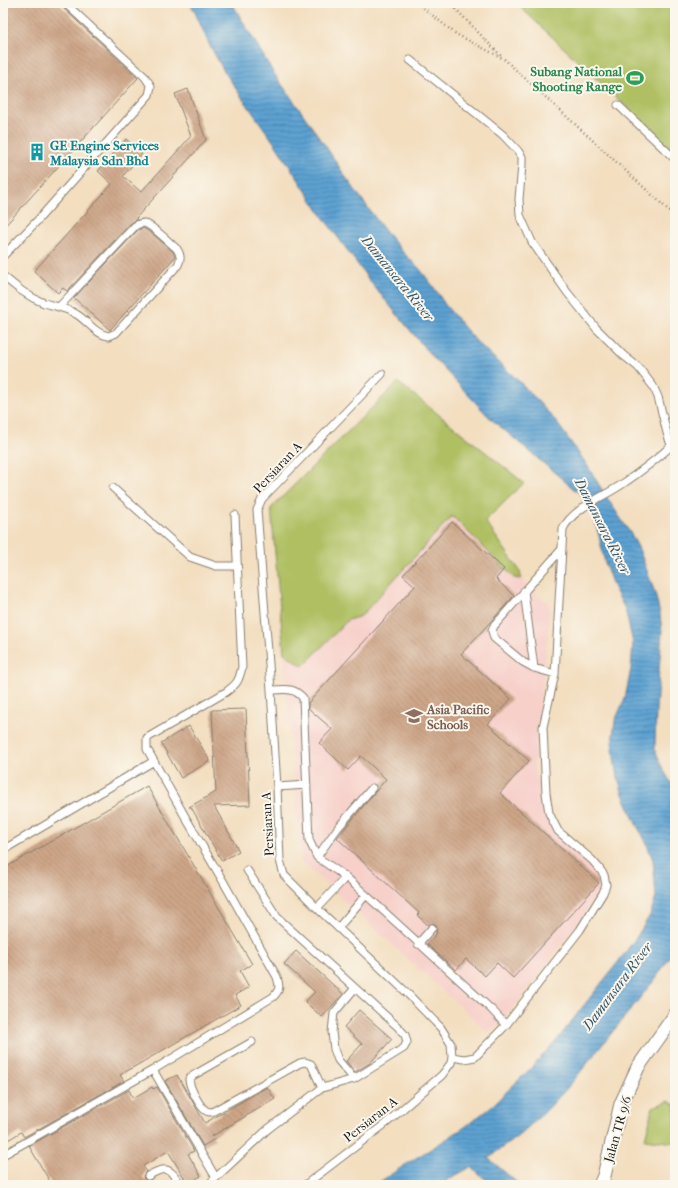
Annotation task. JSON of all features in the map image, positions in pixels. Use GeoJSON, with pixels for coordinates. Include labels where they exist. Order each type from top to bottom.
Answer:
{"type":"FeatureCollection","features":[{"type":"Feature","properties":{"kind":"street","name":"Jalan TR 9/6"},"geometry":{"type":"LineString","coordinates":[[600,1185],[604,1176],[621,1104],[638,1067],[675,1015]]}},
{"type":"Feature","properties":{"kind":"lane"},"geometry":{"type":"LineString","coordinates":[[3,256],[37,221],[149,95],[151,86],[145,77],[65,3]]}},
{"type":"Feature","properties":{"kind":"lane"},"geometry":{"type":"LineString","coordinates":[[410,60],[503,135],[518,151],[522,157],[518,199],[520,215],[532,242],[567,292],[596,328],[638,367],[653,386],[658,397],[667,433],[673,444],[663,454],[621,485],[579,511],[566,522],[563,529],[555,674],[543,727],[546,793],[549,813],[558,831],[592,860],[604,875],[606,885],[603,893],[580,930],[506,1025],[475,1057],[464,1059],[452,1057]]}},
{"type":"Feature","properties":{"kind":"lane"},"geometry":{"type":"LineString","coordinates":[[618,105],[675,159]]}},
{"type":"Feature","properties":{"kind":"lane"},"geometry":{"type":"LineString","coordinates":[[3,276],[28,296],[44,303],[76,313],[105,336],[113,335],[178,265],[181,257],[180,253],[150,226],[142,223],[138,224],[59,307]]}},
{"type":"Feature","properties":{"kind":"lane","name":"Persiaran A"},"geometry":{"type":"LineString","coordinates":[[305,1185],[385,1124],[442,1075],[451,1063],[452,1057],[451,1044],[441,1028],[405,991],[284,875],[280,860],[271,690],[257,510],[262,499],[382,374]]}},
{"type":"Feature","properties":{"kind":"lane"},"geometry":{"type":"LineString","coordinates":[[113,488],[190,557],[216,566],[237,566]]}},
{"type":"Feature","properties":{"kind":"lane"},"geometry":{"type":"LineString","coordinates":[[3,1155],[153,1070],[272,998],[279,991],[277,977],[147,749],[147,738],[226,692],[235,685],[240,677],[242,667],[235,515]]}},
{"type":"Feature","properties":{"kind":"lane"},"geometry":{"type":"LineString","coordinates":[[555,674],[534,668],[523,662],[494,638],[492,631],[494,626],[561,550]]}},
{"type":"Feature","properties":{"kind":"lane"},"geometry":{"type":"LineString","coordinates":[[524,591],[534,668]]}},
{"type":"Feature","properties":{"kind":"lane"},"geometry":{"type":"LineString","coordinates":[[271,690],[291,689],[298,692],[303,698],[309,840],[317,857],[346,877],[492,1010],[506,1025]]}},
{"type":"Feature","properties":{"kind":"lane"},"geometry":{"type":"LineString","coordinates":[[3,850],[154,761]]}},
{"type":"Feature","properties":{"kind":"lane"},"geometry":{"type":"LineString","coordinates":[[277,786],[307,784]]}},
{"type":"Feature","properties":{"kind":"lane"},"geometry":{"type":"LineString","coordinates":[[317,857],[337,829],[372,788]]}},
{"type":"Feature","properties":{"kind":"lane"},"geometry":{"type":"LineString","coordinates":[[208,1185],[268,1129],[322,1088],[354,1079],[404,1048],[407,1042],[405,1035],[398,1027],[277,916],[247,870]]}},
{"type":"Feature","properties":{"kind":"lane"},"geometry":{"type":"LineString","coordinates":[[317,908],[346,877]]}},
{"type":"Feature","properties":{"kind":"lane"},"geometry":{"type":"LineString","coordinates":[[338,928],[366,895]]}},
{"type":"Feature","properties":{"kind":"lane"},"geometry":{"type":"LineString","coordinates":[[418,944],[432,928]]}},
{"type":"Feature","properties":{"kind":"lane"},"geometry":{"type":"LineString","coordinates":[[354,1079],[338,1060],[334,1049],[332,1032],[334,1013],[355,988]]}},
{"type":"Feature","properties":{"kind":"lane"},"geometry":{"type":"LineString","coordinates":[[252,1042],[194,1074],[189,1079],[190,1085],[203,1109],[207,1112],[212,1112],[300,1063],[305,1062],[311,1064],[322,1088]]}},
{"type":"Feature","properties":{"kind":"lane"},"geometry":{"type":"LineString","coordinates":[[153,1070],[216,1178]]}},
{"type":"Feature","properties":{"kind":"lane"},"geometry":{"type":"LineString","coordinates":[[148,1176],[159,1169],[167,1170],[174,1174],[180,1185]]}},
{"type":"Feature","properties":{"kind":"path"},"geometry":{"type":"LineString","coordinates":[[417,3],[456,34],[504,60]]}},
{"type":"Feature","properties":{"kind":"path"},"geometry":{"type":"LineString","coordinates":[[450,3],[504,60],[675,216]]}},
{"type":"Feature","properties":{"kind":"shaded area","name":"Asia Pacific Schools"},"geometry":{"type":"Polygon","coordinates":[[[398,382],[524,483],[485,521],[520,571],[521,579],[551,606],[534,768],[546,812],[554,832],[596,871],[604,887],[522,998],[489,1033],[301,861],[271,508],[398,382]]]}},
{"type":"Feature","properties":{"kind":"green space","name":"Subang National Shooting Range"},"geometry":{"type":"Polygon","coordinates":[[[516,3],[675,3],[675,153],[516,3]]]}},
{"type":"Feature","properties":{"kind":"green space"},"geometry":{"type":"Polygon","coordinates":[[[398,382],[524,483],[485,521],[520,571],[521,577],[520,579],[514,578],[452,516],[361,616],[348,620],[303,666],[284,653],[271,508],[398,382]]]}},
{"type":"Feature","properties":{"kind":"green space"},"geometry":{"type":"Polygon","coordinates":[[[669,1101],[675,1105],[675,1143],[645,1139],[653,1107],[669,1101]]]}},
{"type":"Feature","properties":{"kind":"water","name":"Damansara River"},"geometry":{"type":"Polygon","coordinates":[[[189,3],[232,3],[273,72],[382,227],[401,250],[419,268],[446,306],[476,341],[525,387],[555,420],[585,462],[631,534],[639,549],[655,593],[660,614],[662,632],[656,709],[655,749],[661,765],[675,790],[675,947],[656,978],[569,1086],[546,1111],[517,1137],[488,1158],[520,1185],[492,1185],[471,1167],[441,1185],[375,1185],[465,1127],[493,1105],[532,1067],[557,1040],[622,957],[650,915],[656,897],[653,860],[622,792],[615,766],[612,743],[615,721],[625,698],[631,669],[633,643],[625,609],[613,586],[605,563],[593,514],[581,495],[490,418],[428,352],[372,284],[323,217],[275,144],[224,71],[209,44],[194,10],[189,3]]]}},
{"type":"Feature","properties":{"kind":"building","name":"GE Engine Services Malaysia Sdn Bhd"},"geometry":{"type":"Polygon","coordinates":[[[3,3],[59,3],[138,78],[3,228],[3,3]]]}},
{"type":"Feature","properties":{"kind":"building"},"geometry":{"type":"Polygon","coordinates":[[[188,89],[206,140],[136,218],[137,219],[131,223],[67,291],[63,288],[58,293],[34,271],[112,184],[98,171],[126,139],[142,154],[123,176],[141,192],[191,136],[175,94],[188,89]]]}},
{"type":"Feature","properties":{"kind":"building"},"geometry":{"type":"Polygon","coordinates":[[[143,228],[153,234],[173,252],[175,257],[110,330],[74,298],[138,230],[143,228]]]}},
{"type":"Feature","properties":{"kind":"building"},"geometry":{"type":"Polygon","coordinates":[[[452,522],[504,569],[496,579],[514,596],[461,654],[511,699],[488,724],[529,761],[500,793],[599,883],[513,978],[497,963],[485,976],[466,959],[456,970],[427,944],[437,933],[436,925],[433,923],[428,925],[417,915],[419,913],[337,838],[386,779],[361,756],[348,770],[319,743],[332,729],[308,708],[308,703],[415,586],[403,575],[452,522]]]}},
{"type":"Feature","properties":{"kind":"building"},"geometry":{"type":"Polygon","coordinates":[[[246,709],[250,805],[214,806],[239,851],[222,861],[191,807],[189,807],[216,792],[212,710],[246,709]]]}},
{"type":"Feature","properties":{"kind":"building"},"geometry":{"type":"Polygon","coordinates":[[[189,726],[210,761],[181,778],[161,743],[189,726]]]}},
{"type":"Feature","properties":{"kind":"building"},"geometry":{"type":"Polygon","coordinates":[[[147,786],[252,964],[240,971],[249,987],[235,995],[241,1005],[120,1075],[124,1081],[24,1137],[21,1132],[3,1143],[3,869],[147,786]]]}},
{"type":"Feature","properties":{"kind":"building"},"geometry":{"type":"Polygon","coordinates":[[[296,951],[343,994],[322,1017],[305,1002],[315,992],[284,964],[296,951]]]}},
{"type":"Feature","properties":{"kind":"building"},"geometry":{"type":"Polygon","coordinates":[[[359,1010],[392,1039],[370,1063],[355,1072],[346,1061],[362,1044],[344,1027],[359,1010]]]}},
{"type":"Feature","properties":{"kind":"building"},"geometry":{"type":"Polygon","coordinates":[[[177,1075],[205,1123],[267,1087],[275,1099],[212,1136],[215,1139],[203,1146],[165,1081],[177,1075]]]}},
{"type":"Feature","properties":{"kind":"building"},"geometry":{"type":"Polygon","coordinates":[[[152,1087],[153,1089],[157,1087],[194,1151],[188,1154],[201,1176],[188,1184],[168,1151],[143,1166],[146,1171],[143,1176],[144,1179],[148,1181],[151,1180],[154,1185],[52,1185],[29,1146],[129,1090],[133,1098],[152,1087]]]}},
{"type":"Feature","properties":{"kind":"place","name":"Subang National Shooting Range"},"geometry":{"type":"Point","coordinates":[635,78]}},
{"type":"Feature","properties":{"kind":"place","name":"GE Engine Services Malaysia Sdn Bhd"},"geometry":{"type":"Point","coordinates":[37,152]}},
{"type":"Feature","properties":{"kind":"place","name":"Asia Pacific Schools"},"geometry":{"type":"Point","coordinates":[414,716]}}]}
